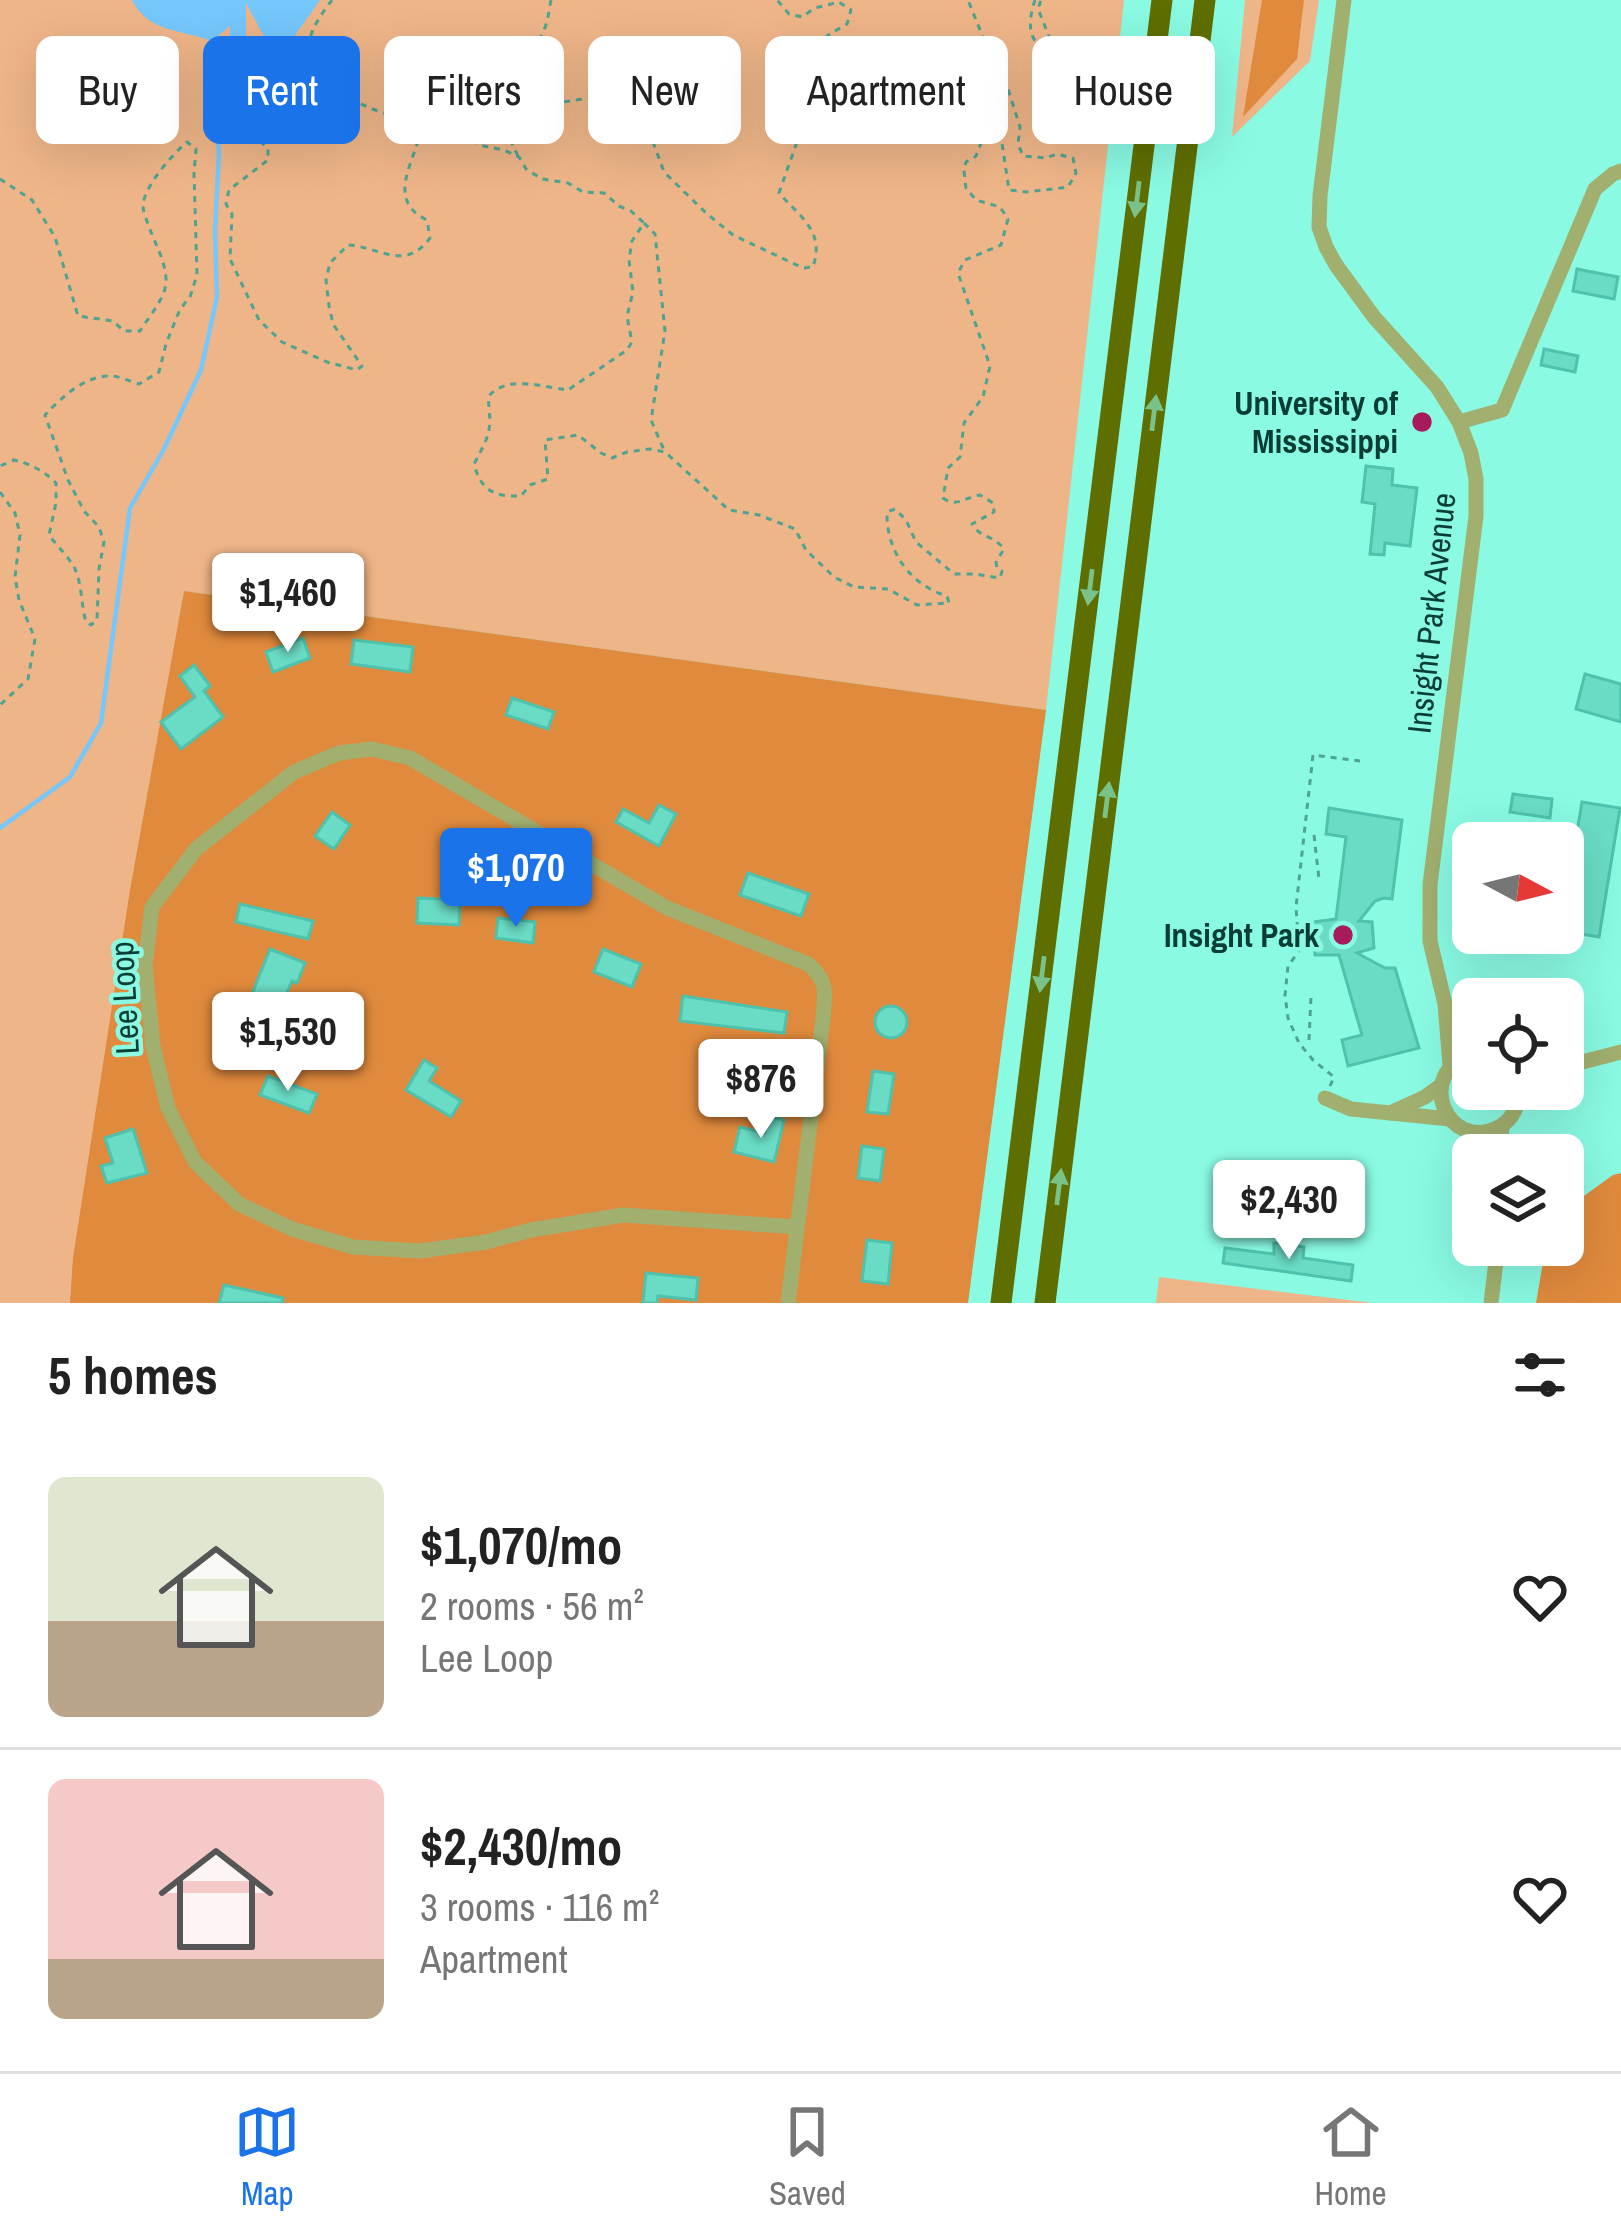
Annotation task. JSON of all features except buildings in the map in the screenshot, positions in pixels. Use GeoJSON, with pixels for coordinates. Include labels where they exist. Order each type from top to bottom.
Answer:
{"type":"FeatureCollection","features":[{"type":"Feature","properties":{"kind":"highway"},"geometry":{"type":"LineString","coordinates":[[999,1303],[1162,0]]}},
{"type":"Feature","properties":{"kind":"highway"},"geometry":{"type":"LineString","coordinates":[[1045,1303],[1205,0]]}},
{"type":"Feature","properties":{"kind":"street","name":"Insight Park Avenue"},"geometry":{"type":"LineString","coordinates":[[1344,0],[1319,227],[1336,265],[1437,387],[1459,422],[1476,479],[1476,516],[1430,885],[1430,941],[1445,1004],[1450,1065]]}},
{"type":"Feature","properties":{"kind":"street"},"geometry":{"type":"LineString","coordinates":[[1459,422],[1502,410],[1595,189],[1621,171]]}},
{"type":"Feature","properties":{"kind":"street","name":"Lee Loop"},"geometry":{"type":"LineString","coordinates":[[372,748],[410,758],[668,908],[808,964],[822,976],[823,1019],[797,1227],[623,1215],[420,1251],[353,1247],[292,1228],[239,1204],[195,1162],[168,1108],[153,1046],[146,962],[152,907],[196,850],[294,772],[339,753],[372,748]]}},
{"type":"Feature","properties":{"kind":"street"},"geometry":{"type":"LineString","coordinates":[[1445,1004],[1452,1013]]}},
{"type":"Feature","properties":{"kind":"street"},"geometry":{"type":"LineString","coordinates":[[1584,1061],[1621,1052]]}},
{"type":"Feature","properties":{"kind":"street"},"geometry":{"type":"LineString","coordinates":[[1450,1065],[1440,1098],[1450,1119]]}},
{"type":"Feature","properties":{"kind":"street"},"geometry":{"type":"LineString","coordinates":[[1386,1114],[1441,1086]]}},
{"type":"Feature","properties":{"kind":"street"},"geometry":{"type":"LineString","coordinates":[[1325,1098],[1351,1109],[1450,1119],[1470,1134]]}},
{"type":"Feature","properties":{"kind":"street"},"geometry":{"type":"LineString","coordinates":[[1468,1131],[1502,1126],[1514,1110]]}},
{"type":"Feature","properties":{"kind":"street"},"geometry":{"type":"LineString","coordinates":[[1501,1134],[1502,1126]]}},
{"type":"Feature","properties":{"kind":"street"},"geometry":{"type":"LineString","coordinates":[[788,1303],[797,1227]]}},
{"type":"Feature","properties":{"kind":"street"},"geometry":{"type":"LineString","coordinates":[[1491,1303],[1495,1266]]}},
{"type":"Feature","properties":{"kind":"path"},"geometry":{"type":"LineString","coordinates":[[312,36],[332,0]]}},
{"type":"Feature","properties":{"kind":"path"},"geometry":{"type":"LineString","coordinates":[[541,36],[551,0]]}},
{"type":"Feature","properties":{"kind":"path"},"geometry":{"type":"LineString","coordinates":[[564,102],[590,98],[633,114],[646,123],[664,172],[733,236],[803,268],[813,267],[818,254],[815,228],[779,194],[798,139],[809,125],[791,87],[793,68],[809,49],[847,24],[851,10],[839,2],[802,17],[789,14],[777,0]]}},
{"type":"Feature","properties":{"kind":"path"},"geometry":{"type":"LineString","coordinates":[[512,144],[526,169],[542,179],[568,183],[583,192],[604,193],[656,234],[665,331],[651,420],[665,452],[729,510],[795,529],[806,550],[833,577],[854,587],[888,589],[917,605],[949,603],[947,596],[928,590],[906,571],[887,530],[887,512],[895,509],[916,542],[954,574],[1000,578],[1002,571],[996,562],[1004,549],[977,533],[972,524],[994,512],[993,503],[980,494],[960,503],[943,498],[948,468],[960,457],[964,423],[983,397],[990,366],[958,273],[965,260],[1001,245],[1008,219],[1000,207],[976,200],[966,188],[966,162],[976,156],[982,143],[962,85],[965,74],[975,73],[988,82],[995,96],[1009,190],[1068,187],[1076,173],[1073,158],[1023,156],[1007,88],[968,0]]}},
{"type":"Feature","properties":{"kind":"path"},"geometry":{"type":"LineString","coordinates":[[1038,0],[1049,36],[1040,46],[1034,42],[1030,17],[1038,0]]}},
{"type":"Feature","properties":{"kind":"path"},"geometry":{"type":"LineString","coordinates":[[0,179],[32,200],[55,237],[78,316],[112,321],[124,331],[140,331],[164,292],[166,280],[143,206],[172,154],[187,142],[196,148],[197,274],[159,372],[139,384],[111,375],[85,382],[46,415],[68,480],[104,542],[97,620],[91,625],[86,622],[74,566],[49,535],[56,483],[26,463],[14,460],[0,466]]}},
{"type":"Feature","properties":{"kind":"path"},"geometry":{"type":"LineString","coordinates":[[263,144],[268,160],[230,190],[226,205],[232,214],[230,259],[259,320],[282,342],[357,370],[362,366],[333,324],[326,280],[330,263],[348,245],[374,253],[414,255],[430,238],[427,220],[407,205],[405,193],[417,144]]}},
{"type":"Feature","properties":{"kind":"path"},"geometry":{"type":"LineString","coordinates":[[476,144],[519,158]]}},
{"type":"Feature","properties":{"kind":"path"},"geometry":{"type":"LineString","coordinates":[[644,223],[632,241],[629,260],[633,292],[627,316],[632,342],[568,390],[529,383],[494,389],[488,398],[489,437],[473,464],[485,489],[514,497],[548,479],[545,440],[578,435],[612,458],[650,449],[665,452]]}},
{"type":"Feature","properties":{"kind":"path"},"geometry":{"type":"LineString","coordinates":[[0,492],[15,513],[20,535],[15,577],[35,639],[28,679],[0,705]]}},
{"type":"Feature","properties":{"kind":"path"},"geometry":{"type":"LineString","coordinates":[[1342,1091],[1329,1085],[1334,1077],[1300,1043],[1288,1018],[1285,995],[1288,966],[1299,951],[1296,907],[1313,755],[1360,761]]}},
{"type":"Feature","properties":{"kind":"path"},"geometry":{"type":"LineString","coordinates":[[1314,835],[1318,879]]}},
{"type":"Feature","properties":{"kind":"path"},"geometry":{"type":"LineString","coordinates":[[1309,1040],[1310,997]]}},
{"type":"Feature","properties":{"kind":"shaded area"},"geometry":{"type":"Polygon","coordinates":[[[0,0],[1124,0],[1120,36],[1032,36],[1032,144],[1108,144],[1046,710],[184,591],[75,1303],[0,1303],[0,0]]]}},
{"type":"Feature","properties":{"kind":"shaded area"},"geometry":{"type":"Polygon","coordinates":[[[1245,0],[1319,0],[1310,61],[1232,137],[1245,0]]]}},
{"type":"Feature","properties":{"kind":"shaded area"},"geometry":{"type":"Polygon","coordinates":[[[1262,0],[1304,0],[1297,59],[1243,117],[1262,0]]]}},
{"type":"Feature","properties":{"kind":"shaded area"},"geometry":{"type":"Polygon","coordinates":[[[184,591],[1046,710],[968,1303],[70,1303],[130,890],[184,591]]]}},
{"type":"Feature","properties":{"kind":"shaded area"},"geometry":{"type":"Polygon","coordinates":[[[1621,1173],[1621,1303],[1536,1303],[1542,1266],[1584,1266],[1584,1196],[1621,1173]]]}},
{"type":"Feature","properties":{"kind":"shaded area"},"geometry":{"type":"Polygon","coordinates":[[[1159,1277],[1373,1303],[1156,1303],[1159,1277]]]}},
{"type":"Feature","properties":{"kind":"water"},"geometry":{"type":"Polygon","coordinates":[[[132,0],[320,0],[295,36],[264,36],[246,3],[246,36],[230,36],[230,26],[218,36],[203,38],[156,24],[132,0]]]}},
{"type":"Feature","properties":{"kind":"waterway"},"geometry":{"type":"LineString","coordinates":[[0,828],[70,777],[101,723],[130,508],[201,370],[217,297],[218,144]]}},
{"type":"Feature","properties":{"kind":"place","name":"University of Mississippi"},"geometry":{"type":"Point","coordinates":[1422,422]}},
{"type":"Feature","properties":{"kind":"place","name":"Insight Park"},"geometry":{"type":"Point","coordinates":[1343,935]}}]}
